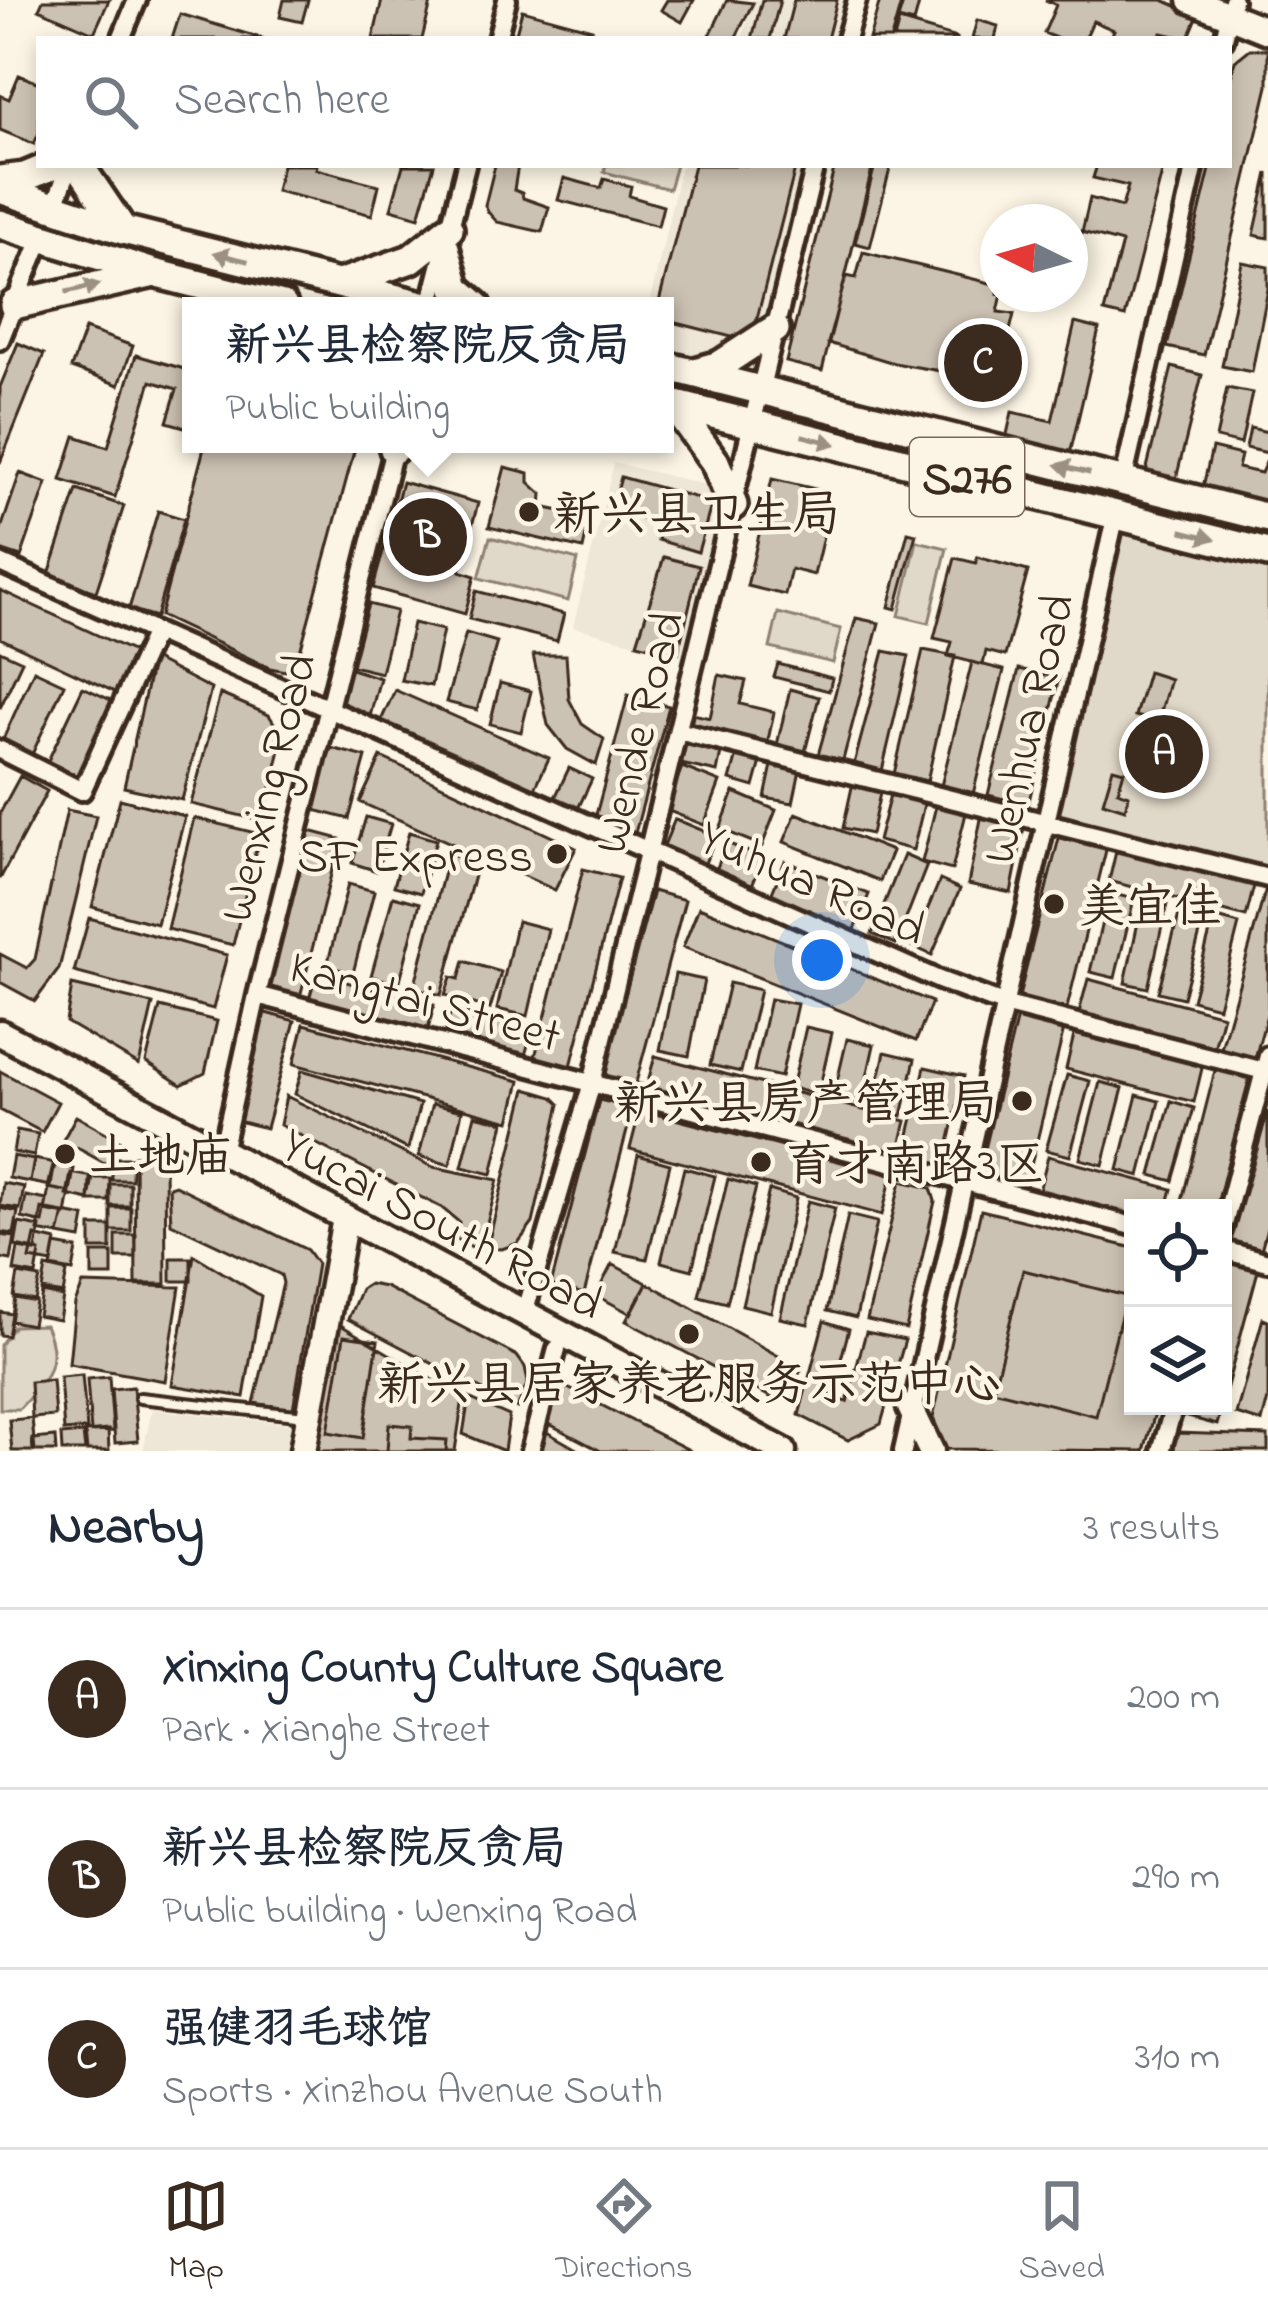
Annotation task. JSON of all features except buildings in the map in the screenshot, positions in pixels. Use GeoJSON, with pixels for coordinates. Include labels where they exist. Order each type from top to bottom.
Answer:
{"type":"FeatureCollection","features":[{"type":"Feature","properties":{"kind":"main road"},"geometry":{"type":"LineString","coordinates":[[0,185],[47,168]]}},
{"type":"Feature","properties":{"kind":"main road"},"geometry":{"type":"LineString","coordinates":[[77,168],[123,230]]}},
{"type":"Feature","properties":{"kind":"main road"},"geometry":{"type":"LineString","coordinates":[[0,185],[123,230],[392,297]]}},
{"type":"Feature","properties":{"kind":"main road"},"geometry":{"type":"LineString","coordinates":[[0,224],[154,274],[247,297]]}},
{"type":"Feature","properties":{"kind":"main road"},"geometry":{"type":"LineString","coordinates":[[339,284],[411,259],[447,238],[457,288],[467,297]]}},
{"type":"Feature","properties":{"kind":"main road"},"geometry":{"type":"LineString","coordinates":[[5,316],[154,274]]}},
{"type":"Feature","properties":{"kind":"main road"},"geometry":{"type":"LineString","coordinates":[[678,370],[720,365],[775,329]]}},
{"type":"Feature","properties":{"kind":"main road","name":"S276"},"geometry":{"type":"LineString","coordinates":[[678,370],[1268,518]]}},
{"type":"Feature","properties":{"kind":"main road","name":"S276"},"geometry":{"type":"LineString","coordinates":[[674,404],[1268,553]]}},
{"type":"Feature","properties":{"kind":"main road"},"geometry":{"type":"LineString","coordinates":[[674,409],[715,461],[733,505]]}},
{"type":"Feature","properties":{"kind":"street"},"geometry":{"type":"LineString","coordinates":[[122,36],[137,0]]}},
{"type":"Feature","properties":{"kind":"street"},"geometry":{"type":"LineString","coordinates":[[498,36],[507,0]]}},
{"type":"Feature","properties":{"kind":"street"},"geometry":{"type":"LineString","coordinates":[[847,36],[856,0]]}},
{"type":"Feature","properties":{"kind":"street"},"geometry":{"type":"LineString","coordinates":[[1191,0],[1268,32]]}},
{"type":"Feature","properties":{"kind":"street"},"geometry":{"type":"LineString","coordinates":[[54,207],[74,168]]}},
{"type":"Feature","properties":{"kind":"street"},"geometry":{"type":"LineString","coordinates":[[431,297],[465,168]]}},
{"type":"Feature","properties":{"kind":"street","name":"Wende Road"},"geometry":{"type":"LineString","coordinates":[[524,1314],[592,1083],[814,168]]}},
{"type":"Feature","properties":{"kind":"street"},"geometry":{"type":"LineString","coordinates":[[1123,482],[1194,168]]}},
{"type":"Feature","properties":{"kind":"street"},"geometry":{"type":"LineString","coordinates":[[5,316],[41,239]]}},
{"type":"Feature","properties":{"kind":"street","name":"Wenxing Road"},"geometry":{"type":"LineString","coordinates":[[222,1152],[392,453]]}},
{"type":"Feature","properties":{"kind":"street","name":"Wenhua Road"},"geometry":{"type":"LineString","coordinates":[[903,1451],[1116,514]]}},
{"type":"Feature","properties":{"kind":"street","name":"Yuhua Road"},"geometry":{"type":"LineString","coordinates":[[0,563],[1003,1004],[1267,1067]]}},
{"type":"Feature","properties":{"kind":"street"},"geometry":{"type":"LineString","coordinates":[[0,750],[82,790],[155,632]]}},
{"type":"Feature","properties":{"kind":"street"},"geometry":{"type":"LineString","coordinates":[[678,731],[1268,878]]}},
{"type":"Feature","properties":{"kind":"street","name":"Kangtai Street"},"geometry":{"type":"LineString","coordinates":[[257,994],[1124,1224]]}},
{"type":"Feature","properties":{"kind":"street","name":"Yucai South Road"},"geometry":{"type":"LineString","coordinates":[[0,1033],[222,1152],[557,1349],[748,1451]]}},
{"type":"Feature","properties":{"kind":"street","name":"Yucai South Road"},"geometry":{"type":"LineString","coordinates":[[0,1050],[524,1314],[783,1451]]}},
{"type":"Feature","properties":{"kind":"street"},"geometry":{"type":"LineString","coordinates":[[1231,1199],[1267,1067]]}},
{"type":"Feature","properties":{"kind":"street"},"geometry":{"type":"LineString","coordinates":[[303,1451],[343,1226]]}},
{"type":"Feature","properties":{"kind":"street"},"geometry":{"type":"LineString","coordinates":[[1232,1252],[1268,1262]]}},
{"type":"Feature","properties":{"kind":"street"},"geometry":{"type":"LineString","coordinates":[[530,1451],[557,1349]]}},
{"type":"Feature","properties":{"kind":"street"},"geometry":{"type":"LineString","coordinates":[[910,1407],[931,1451]]}},
{"type":"Feature","properties":{"kind":"street"},"geometry":{"type":"LineString","coordinates":[[1161,1451],[1171,1415]]}},
{"type":"Feature","properties":{"kind":"lane"},"geometry":{"type":"LineString","coordinates":[[140,1398],[310,1416]]}},
{"type":"Feature","properties":{"kind":"shaded area"},"geometry":{"type":"Polygon","coordinates":[[[753,0],[857,0],[847,36],[743,36],[753,0]]]}},
{"type":"Feature","properties":{"kind":"shaded area"},"geometry":{"type":"Polygon","coordinates":[[[605,168],[675,168],[669,189],[604,172],[605,168]]]}},
{"type":"Feature","properties":{"kind":"shaded area"},"geometry":{"type":"Polygon","coordinates":[[[680,168],[814,168],[760,390],[674,368],[674,297],[651,297],[680,168]]]}},
{"type":"Feature","properties":{"kind":"shaded area"},"geometry":{"type":"Polygon","coordinates":[[[614,463],[736,492],[696,658],[573,627],[614,463]]]}},
{"type":"Feature","properties":{"kind":"shaded area"},"geometry":{"type":"Polygon","coordinates":[[[1116,514],[1268,553],[1268,878],[1044,825],[1116,514]]]}},
{"type":"Feature","properties":{"kind":"shaded area"},"geometry":{"type":"Polygon","coordinates":[[[490,537],[578,560],[568,601],[479,578],[490,537]]]}},
{"type":"Feature","properties":{"kind":"shaded area"},"geometry":{"type":"Polygon","coordinates":[[[917,541],[947,548],[929,623],[899,616],[917,541]]]}},
{"type":"Feature","properties":{"kind":"shaded area"},"geometry":{"type":"Polygon","coordinates":[[[778,613],[841,629],[833,663],[770,648],[778,613]]]}},
{"type":"Feature","properties":{"kind":"shaded area"},"geometry":{"type":"Polygon","coordinates":[[[45,1325],[52,1351],[48,1371],[19,1409],[0,1409],[0,1345],[14,1326],[45,1325]]]}},
{"type":"Feature","properties":{"kind":"shaded area"},"geometry":{"type":"Polygon","coordinates":[[[152,1409],[308,1426],[303,1451],[143,1451],[152,1409]]]}},
{"type":"Feature","properties":{"kind":"place","name":"强健羽毛球馆"},"geometry":{"type":"Point","coordinates":[983,363]}},
{"type":"Feature","properties":{"kind":"place","name":"新兴县卫生局"},"geometry":{"type":"Point","coordinates":[529,512]}},
{"type":"Feature","properties":{"kind":"place","name":"新兴县检察院反贪局"},"geometry":{"type":"Point","coordinates":[428,537]}},
{"type":"Feature","properties":{"kind":"place","name":"Xinxing County Culture Square"},"geometry":{"type":"Point","coordinates":[1164,754]}},
{"type":"Feature","properties":{"kind":"place","name":"SF Express"},"geometry":{"type":"Point","coordinates":[557,854]}},
{"type":"Feature","properties":{"kind":"place","name":"美宜佳"},"geometry":{"type":"Point","coordinates":[1054,904]}},
{"type":"Feature","properties":{"kind":"place","name":"新兴县房产管理局"},"geometry":{"type":"Point","coordinates":[1022,1101]}},
{"type":"Feature","properties":{"kind":"place","name":"土地庙"},"geometry":{"type":"Point","coordinates":[65,1154]}},
{"type":"Feature","properties":{"kind":"place","name":"育才南路3区"},"geometry":{"type":"Point","coordinates":[761,1162]}},
{"type":"Feature","properties":{"kind":"place","name":"新兴县居家养老服务示范中心"},"geometry":{"type":"Point","coordinates":[689,1334]}}]}
